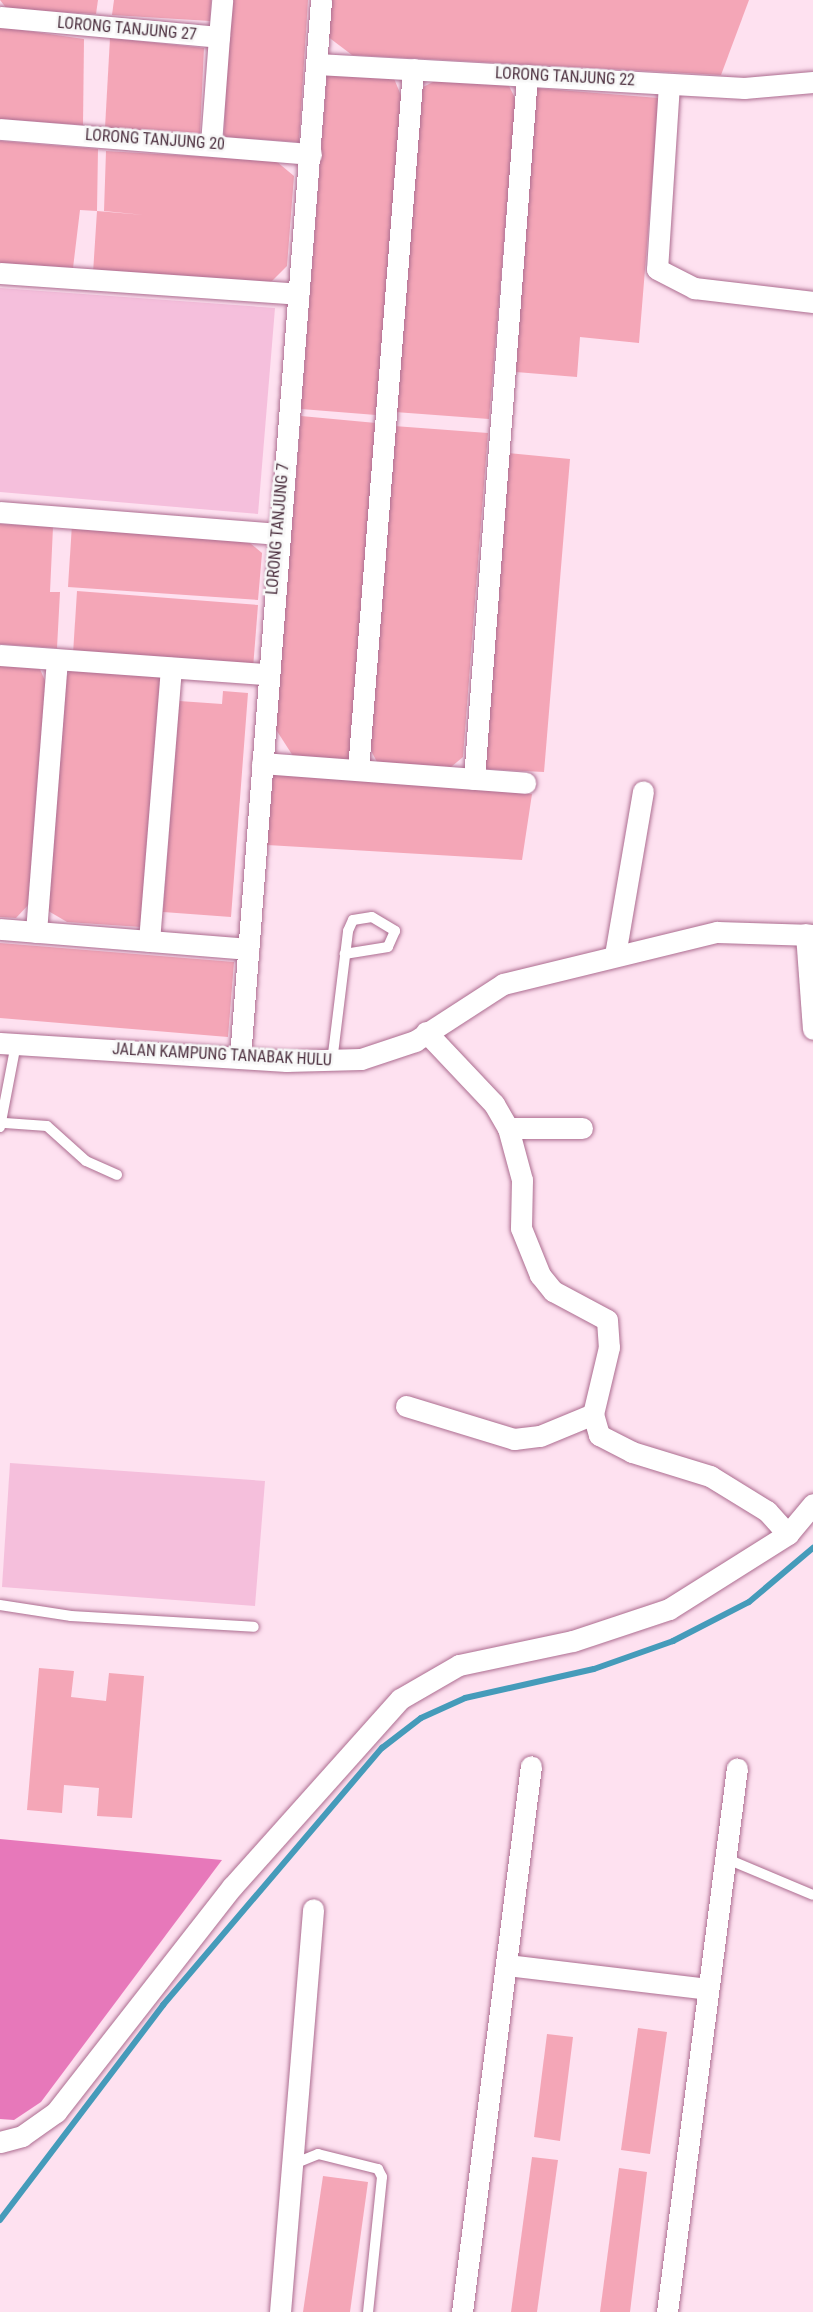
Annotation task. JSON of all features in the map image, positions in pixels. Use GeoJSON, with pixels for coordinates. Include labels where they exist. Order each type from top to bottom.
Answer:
{"type":"FeatureCollection","features":[{"type":"Feature","properties":{"kind":"street"},"geometry":{"type":"LineString","coordinates":[[219,37],[222,0]]}},
{"type":"Feature","properties":{"kind":"street","name":"LORONG TANJUNG 7"},"geometry":{"type":"LineString","coordinates":[[240,1058],[267,674],[311,154],[321,0]]}},
{"type":"Feature","properties":{"kind":"street","name":"LORONG TANJUNG 27"},"geometry":{"type":"LineString","coordinates":[[0,17],[219,37],[211,144]]}},
{"type":"Feature","properties":{"kind":"street","name":"LORONG TANJUNG 22"},"geometry":{"type":"LineString","coordinates":[[317,64],[741,88],[813,82]]}},
{"type":"Feature","properties":{"kind":"street"},"geometry":{"type":"LineString","coordinates":[[358,770],[413,69]]}},
{"type":"Feature","properties":{"kind":"street"},"geometry":{"type":"LineString","coordinates":[[474,779],[527,75]]}},
{"type":"Feature","properties":{"kind":"street"},"geometry":{"type":"LineString","coordinates":[[669,84],[656,260],[662,275],[688,286],[813,302]]}},
{"type":"Feature","properties":{"kind":"street","name":"LORONG TANJUNG 20"},"geometry":{"type":"LineString","coordinates":[[0,129],[211,144],[311,154]]}},
{"type":"Feature","properties":{"kind":"street"},"geometry":{"type":"LineString","coordinates":[[0,273],[298,294]]}},
{"type":"Feature","properties":{"kind":"street"},"geometry":{"type":"LineString","coordinates":[[0,512],[278,534]]}},
{"type":"Feature","properties":{"kind":"street"},"geometry":{"type":"LineString","coordinates":[[0,655],[267,674]]}},
{"type":"Feature","properties":{"kind":"street"},"geometry":{"type":"LineString","coordinates":[[36,932],[57,660]]}},
{"type":"Feature","properties":{"kind":"street"},"geometry":{"type":"LineString","coordinates":[[149,941],[171,668]]}},
{"type":"Feature","properties":{"kind":"street"},"geometry":{"type":"LineString","coordinates":[[262,763],[525,783]]}},
{"type":"Feature","properties":{"kind":"street"},"geometry":{"type":"LineString","coordinates":[[615,955],[643,791]]}},
{"type":"Feature","properties":{"kind":"street"},"geometry":{"type":"LineString","coordinates":[[0,929],[248,949]]}},
{"type":"Feature","properties":{"kind":"street","name":"JALAN KAMPUNG TANABAK HULU"},"geometry":{"type":"LineString","coordinates":[[8,1043],[332,1062],[380,1057],[426,1032],[503,984],[717,932],[810,934]]}},
{"type":"Feature","properties":{"kind":"street"},"geometry":{"type":"LineString","coordinates":[[810,934],[813,1029]]}},
{"type":"Feature","properties":{"kind":"street"},"geometry":{"type":"LineString","coordinates":[[426,1032],[494,1104],[508,1128],[522,1180],[520,1228],[526,1250],[553,1291],[608,1320],[609,1347],[593,1414],[599,1435],[632,1452],[710,1476],[767,1511],[788,1534]]}},
{"type":"Feature","properties":{"kind":"street"},"geometry":{"type":"LineString","coordinates":[[508,1128],[582,1128]]}},
{"type":"Feature","properties":{"kind":"street"},"geometry":{"type":"LineString","coordinates":[[406,1406],[514,1439],[540,1436],[593,1414]]}},
{"type":"Feature","properties":{"kind":"street"},"geometry":{"type":"LineString","coordinates":[[0,2142],[22,2136],[56,2112],[232,1887],[400,1699],[459,1665],[573,1641],[669,1609],[788,1534],[813,1504]]}},
{"type":"Feature","properties":{"kind":"street"},"geometry":{"type":"LineString","coordinates":[[462,2312],[531,1766]]}},
{"type":"Feature","properties":{"kind":"street"},"geometry":{"type":"LineString","coordinates":[[668,2312],[737,1768]]}},
{"type":"Feature","properties":{"kind":"street"},"geometry":{"type":"LineString","coordinates":[[280,2312],[296,2163],[313,1909]]}},
{"type":"Feature","properties":{"kind":"street"},"geometry":{"type":"LineString","coordinates":[[507,1965],[708,1989]]}},
{"type":"Feature","properties":{"kind":"lane"},"geometry":{"type":"LineString","coordinates":[[332,1062],[345,954],[353,920],[372,917],[395,931],[388,947],[345,954]]}},
{"type":"Feature","properties":{"kind":"lane"},"geometry":{"type":"LineString","coordinates":[[8,1043],[2,1125],[47,1126],[86,1161],[117,1175]]}},
{"type":"Feature","properties":{"kind":"lane"},"geometry":{"type":"LineString","coordinates":[[0,1605],[71,1616],[254,1627]]}},
{"type":"Feature","properties":{"kind":"lane"},"geometry":{"type":"LineString","coordinates":[[725,1858],[813,1895]]}},
{"type":"Feature","properties":{"kind":"lane"},"geometry":{"type":"LineString","coordinates":[[296,2163],[318,2154],[378,2169],[382,2177],[368,2312]]}},
{"type":"Feature","properties":{"kind":"shaded area"},"geometry":{"type":"Polygon","coordinates":[[[0,288],[275,308],[258,514],[0,492],[0,288]]]}},
{"type":"Feature","properties":{"kind":"shaded area"},"geometry":{"type":"Polygon","coordinates":[[[10,1463],[265,1481],[255,1606],[2,1587],[10,1463]]]}},
{"type":"Feature","properties":{"kind":"shaded area"},"geometry":{"type":"Polygon","coordinates":[[[0,1839],[222,1860],[41,2102],[14,2120],[0,2119],[0,1839]]]}},
{"type":"Feature","properties":{"kind":"building"},"geometry":{"type":"Polygon","coordinates":[[[0,0],[98,0],[96,14],[7,9],[0,0]]]}},
{"type":"Feature","properties":{"kind":"building"},"geometry":{"type":"Polygon","coordinates":[[[114,0],[211,0],[210,21],[112,15],[114,0]]]}},
{"type":"Feature","properties":{"kind":"building"},"geometry":{"type":"Polygon","coordinates":[[[229,0],[308,0],[299,142],[224,137],[229,0]]]}},
{"type":"Feature","properties":{"kind":"building"},"geometry":{"type":"Polygon","coordinates":[[[329,0],[749,0],[721,75],[352,55],[327,36],[329,0]]]}},
{"type":"Feature","properties":{"kind":"building"},"geometry":{"type":"Polygon","coordinates":[[[0,27],[84,39],[83,125],[0,119],[0,27]]]}},
{"type":"Feature","properties":{"kind":"building"},"geometry":{"type":"Polygon","coordinates":[[[110,38],[204,48],[200,133],[105,128],[110,38]]]}},
{"type":"Feature","properties":{"kind":"building"},"geometry":{"type":"Polygon","coordinates":[[[327,72],[393,76],[402,98],[376,415],[301,409],[327,72]]]}},
{"type":"Feature","properties":{"kind":"building"},"geometry":{"type":"Polygon","coordinates":[[[437,80],[507,82],[516,100],[489,419],[395,412],[421,88],[437,80]]]}},
{"type":"Feature","properties":{"kind":"building"},"geometry":{"type":"Polygon","coordinates":[[[534,88],[659,98],[639,343],[580,337],[577,377],[516,372],[534,88]]]}},
{"type":"Feature","properties":{"kind":"building"},"geometry":{"type":"Polygon","coordinates":[[[0,141],[98,149],[97,211],[80,210],[73,268],[0,263],[0,141]]]}},
{"type":"Feature","properties":{"kind":"building"},"geometry":{"type":"Polygon","coordinates":[[[106,151],[276,161],[294,176],[287,266],[268,285],[93,273],[97,211],[144,215],[104,211],[106,151]]]}},
{"type":"Feature","properties":{"kind":"building"},"geometry":{"type":"Polygon","coordinates":[[[301,416],[376,423],[351,761],[293,756],[275,728],[301,416]]]}},
{"type":"Feature","properties":{"kind":"building"},"geometry":{"type":"Polygon","coordinates":[[[394,426],[488,433],[463,757],[451,767],[377,762],[368,745],[394,426]]]}},
{"type":"Feature","properties":{"kind":"building"},"geometry":{"type":"Polygon","coordinates":[[[507,453],[570,459],[544,772],[485,769],[507,453]]]}},
{"type":"Feature","properties":{"kind":"building"},"geometry":{"type":"Polygon","coordinates":[[[0,524],[53,527],[50,592],[60,592],[57,648],[0,644],[0,524]]]}},
{"type":"Feature","properties":{"kind":"building"},"geometry":{"type":"Polygon","coordinates":[[[72,524],[243,537],[262,553],[258,600],[68,587],[72,524]]]}},
{"type":"Feature","properties":{"kind":"building"},"geometry":{"type":"Polygon","coordinates":[[[77,591],[258,605],[253,668],[73,654],[77,591]]]}},
{"type":"Feature","properties":{"kind":"building"},"geometry":{"type":"Polygon","coordinates":[[[0,664],[39,667],[47,685],[31,902],[16,918],[0,917],[0,664]]]}},
{"type":"Feature","properties":{"kind":"building"},"geometry":{"type":"Polygon","coordinates":[[[72,669],[161,677],[141,927],[67,922],[45,909],[63,681],[72,669]]]}},
{"type":"Feature","properties":{"kind":"building"},"geometry":{"type":"Polygon","coordinates":[[[223,691],[248,693],[231,917],[163,912],[179,701],[222,704],[223,691]]]}},
{"type":"Feature","properties":{"kind":"building"},"geometry":{"type":"Polygon","coordinates":[[[273,774],[532,794],[522,860],[267,845],[273,774]]]}},
{"type":"Feature","properties":{"kind":"building"},"geometry":{"type":"Polygon","coordinates":[[[0,943],[234,962],[228,1037],[0,1018],[0,943]]]}},
{"type":"Feature","properties":{"kind":"building"},"geometry":{"type":"Polygon","coordinates":[[[39,1668],[74,1671],[71,1697],[106,1701],[109,1673],[144,1676],[132,1818],[97,1816],[99,1788],[64,1785],[62,1813],[27,1810],[39,1668]]]}},
{"type":"Feature","properties":{"kind":"building"},"geometry":{"type":"Polygon","coordinates":[[[638,2028],[667,2032],[650,2154],[621,2150],[638,2028]]]}},
{"type":"Feature","properties":{"kind":"building"},"geometry":{"type":"Polygon","coordinates":[[[547,2034],[573,2037],[560,2141],[534,2137],[547,2034]]]}},
{"type":"Feature","properties":{"kind":"building"},"geometry":{"type":"Polygon","coordinates":[[[532,2157],[558,2160],[537,2312],[511,2312],[532,2157]]]}},
{"type":"Feature","properties":{"kind":"building"},"geometry":{"type":"Polygon","coordinates":[[[619,2168],[647,2172],[630,2312],[600,2312],[619,2168]]]}},
{"type":"Feature","properties":{"kind":"building"},"geometry":{"type":"Polygon","coordinates":[[[323,2176],[368,2182],[350,2312],[303,2312],[323,2176]]]}},
{"type":"Feature","properties":{"kind":"waterway"},"geometry":{"type":"LineString","coordinates":[[0,2220],[163,2005],[382,1748],[421,1718],[465,1698],[594,1669],[673,1641],[749,1602],[813,1548]]}}]}
